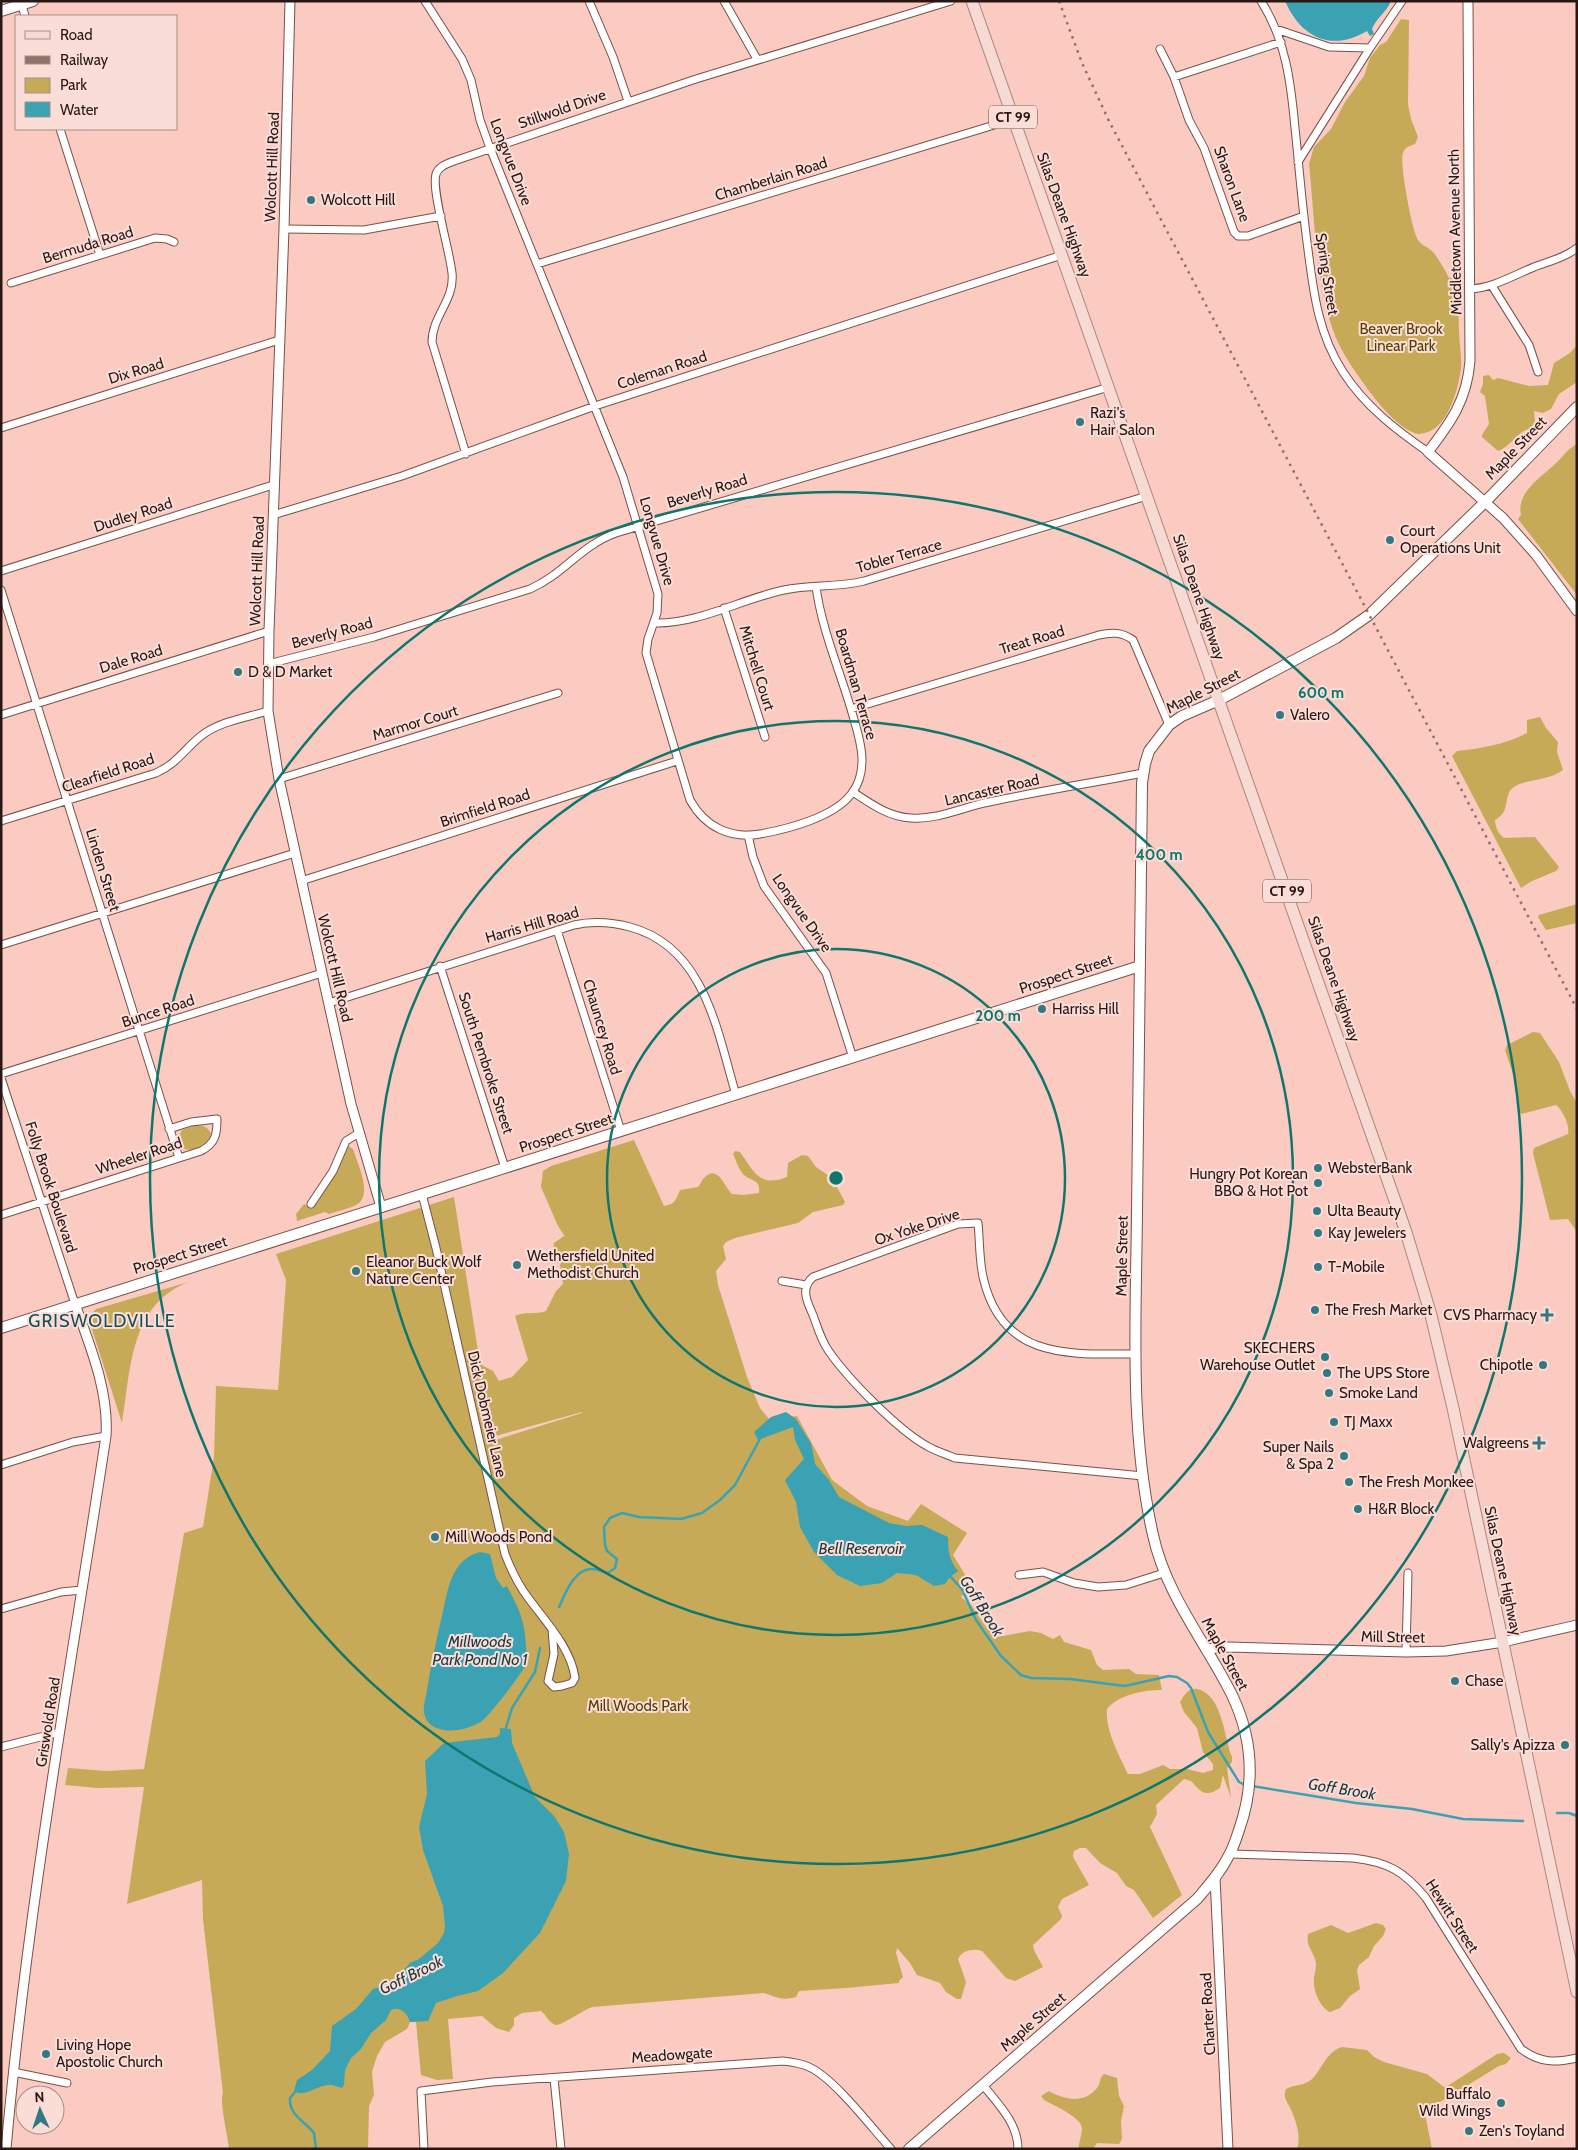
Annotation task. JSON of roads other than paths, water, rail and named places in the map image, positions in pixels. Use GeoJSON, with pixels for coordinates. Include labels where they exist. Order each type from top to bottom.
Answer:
{"type":"FeatureCollection","features":[{"type":"Feature","properties":{"kind":"main road"},"geometry":{"type":"LineString","coordinates":[[1,11],[33,1]]}},
{"type":"Feature","properties":{"kind":"main road","name":"Silas Deane Highway"},"geometry":{"type":"LineString","coordinates":[[972,1],[1406,1232],[1443,1365],[1577,1992]]}},
{"type":"Feature","properties":{"kind":"main road","name":"Maple Street"},"geometry":{"type":"LineString","coordinates":[[909,2149],[1197,1899],[1216,1878],[1230,1854],[1245,1813],[1249,1786],[1248,1742],[1232,1696],[1170,1588],[1164,1573],[1153,1535],[1143,1476],[1139,1435],[1136,1354],[1140,966],[1143,773],[1149,751],[1169,725],[1182,716],[1219,700],[1355,626],[1369,615],[1486,501],[1577,407]]}},
{"type":"Feature","properties":{"kind":"main road","name":"Prospect Street"},"geometry":{"type":"LineString","coordinates":[[1,1328],[1140,966]]}},
{"type":"Feature","properties":{"kind":"street","name":"Wolcott Hill Road"},"geometry":{"type":"LineString","coordinates":[[290,1],[268,711],[295,853],[358,1133],[381,1207]]}},
{"type":"Feature","properties":{"kind":"street","name":"Longvue Drive"},"geometry":{"type":"LineString","coordinates":[[425,1],[462,59],[471,80],[480,120],[490,148],[623,477],[656,583],[658,604],[655,623],[648,639],[646,653],[690,800],[701,817],[718,829],[728,833],[748,835],[753,857],[764,886],[826,973],[853,1058]]}},
{"type":"Feature","properties":{"kind":"street"},"geometry":{"type":"LineString","coordinates":[[589,1],[613,57],[628,101]]}},
{"type":"Feature","properties":{"kind":"street"},"geometry":{"type":"LineString","coordinates":[[724,1],[757,60]]}},
{"type":"Feature","properties":{"kind":"street","name":"Stillwold Drive"},"geometry":{"type":"LineString","coordinates":[[466,454],[432,342],[434,328],[449,298],[453,281],[450,253],[435,188],[437,172],[445,164],[628,101],[951,1]]}},
{"type":"Feature","properties":{"kind":"street","name":"Spring Street"},"geometry":{"type":"LineString","coordinates":[[1261,1],[1281,42],[1291,86],[1298,163],[1316,308],[1324,334],[1336,360],[1351,384],[1374,410],[1486,501],[1520,536],[1577,611]]}},
{"type":"Feature","properties":{"kind":"street"},"geometry":{"type":"LineString","coordinates":[[1298,163],[1370,48],[1402,1]]}},
{"type":"Feature","properties":{"kind":"street","name":"Middletown Avenue North"},"geometry":{"type":"LineString","coordinates":[[1428,452],[1455,414],[1466,391],[1469,378],[1468,1]]}},
{"type":"Feature","properties":{"kind":"street"},"geometry":{"type":"LineString","coordinates":[[22,5],[25,15]]}},
{"type":"Feature","properties":{"kind":"street"},"geometry":{"type":"LineString","coordinates":[[1276,29],[1329,47],[1370,48]]}},
{"type":"Feature","properties":{"kind":"street"},"geometry":{"type":"LineString","coordinates":[[1174,77],[1281,42]]}},
{"type":"Feature","properties":{"kind":"street","name":"Sharon Lane"},"geometry":{"type":"LineString","coordinates":[[1160,49],[1174,77],[1189,120],[1210,162],[1234,232],[1238,236],[1248,236],[1304,216]]}},
{"type":"Feature","properties":{"kind":"street","name":"Chamberlain Road"},"geometry":{"type":"LineString","coordinates":[[537,264],[1014,119]]}},
{"type":"Feature","properties":{"kind":"street"},"geometry":{"type":"LineString","coordinates":[[60,130],[100,255]]}},
{"type":"Feature","properties":{"kind":"street"},"geometry":{"type":"LineString","coordinates":[[284,229],[370,229],[441,216]]}},
{"type":"Feature","properties":{"kind":"street","name":"Bermuda Road"},"geometry":{"type":"LineString","coordinates":[[11,283],[155,238],[174,242]]}},
{"type":"Feature","properties":{"kind":"street"},"geometry":{"type":"LineString","coordinates":[[1468,289],[1492,286],[1538,266],[1558,260],[1577,248]]}},
{"type":"Feature","properties":{"kind":"street","name":"Coleman Road"},"geometry":{"type":"LineString","coordinates":[[273,515],[384,482],[595,406],[1062,255]]}},
{"type":"Feature","properties":{"kind":"street"},"geometry":{"type":"LineString","coordinates":[[1492,286],[1529,345],[1538,372]]}},
{"type":"Feature","properties":{"kind":"street","name":"Dix Road"},"geometry":{"type":"LineString","coordinates":[[1,428],[279,340]]}},
{"type":"Feature","properties":{"kind":"street","name":"Beverly Road"},"geometry":{"type":"LineString","coordinates":[[268,664],[374,637],[530,590],[551,578],[595,542],[639,527],[806,475],[1109,387]]}},
{"type":"Feature","properties":{"kind":"street","name":"Dudley Road"},"geometry":{"type":"LineString","coordinates":[[1,571],[274,485]]}},
{"type":"Feature","properties":{"kind":"street","name":"Tobler Terrace"},"geometry":{"type":"LineString","coordinates":[[655,623],[682,620],[782,590],[841,586],[864,581],[1148,496]]}},
{"type":"Feature","properties":{"kind":"street","name":"Boardman Terrace"},"geometry":{"type":"LineString","coordinates":[[816,587],[820,610],[851,709],[862,762],[859,780],[853,792]]}},
{"type":"Feature","properties":{"kind":"street","name":"Linden Street"},"geometry":{"type":"LineString","coordinates":[[1,590],[179,1158]]}},
{"type":"Feature","properties":{"kind":"street","name":"Mitchell Court"},"geometry":{"type":"LineString","coordinates":[[724,608],[765,737]]}},
{"type":"Feature","properties":{"kind":"street","name":"Dale Road"},"geometry":{"type":"LineString","coordinates":[[1,714],[269,631]]}},
{"type":"Feature","properties":{"kind":"street","name":"Treat Road"},"geometry":{"type":"LineString","coordinates":[[851,709],[1099,634],[1114,633],[1127,636],[1132,640],[1169,725]]}},
{"type":"Feature","properties":{"kind":"street","name":"Marmor Court"},"geometry":{"type":"LineString","coordinates":[[280,778],[558,693]]}},
{"type":"Feature","properties":{"kind":"street","name":"Clearfield Road"},"geometry":{"type":"LineString","coordinates":[[1,821],[164,769],[179,759],[196,740],[209,730],[268,711]]}},
{"type":"Feature","properties":{"kind":"street","name":"Brimfield Road"},"geometry":{"type":"LineString","coordinates":[[301,881],[677,761]]}},
{"type":"Feature","properties":{"kind":"street","name":"Lancaster Road"},"geometry":{"type":"LineString","coordinates":[[853,792],[886,812],[904,818],[922,818],[940,816],[996,800],[1143,773]]}},
{"type":"Feature","properties":{"kind":"street"},"geometry":{"type":"LineString","coordinates":[[748,835],[785,828],[821,816],[840,805],[853,792]]}},
{"type":"Feature","properties":{"kind":"street"},"geometry":{"type":"LineString","coordinates":[[1,945],[295,853]]}},
{"type":"Feature","properties":{"kind":"street","name":"Harris Hill Road"},"geometry":{"type":"LineString","coordinates":[[329,1004],[440,966],[557,930],[584,923],[615,923],[647,932],[668,945],[688,967],[703,990],[736,1095]]}},
{"type":"Feature","properties":{"kind":"street","name":"Chauncey Road"},"geometry":{"type":"LineString","coordinates":[[557,930],[620,1132]]}},
{"type":"Feature","properties":{"kind":"street","name":"South Pembroke Street"},"geometry":{"type":"LineString","coordinates":[[440,966],[505,1168]]}},
{"type":"Feature","properties":{"kind":"street","name":"Bunce Road"},"geometry":{"type":"LineString","coordinates":[[1,1074],[322,973]]}},
{"type":"Feature","properties":{"kind":"street","name":"Folly Brook Boulevard"},"geometry":{"type":"LineString","coordinates":[[1,1078],[75,1304]]}},
{"type":"Feature","properties":{"kind":"street","name":"Wheeler Road"},"geometry":{"type":"LineString","coordinates":[[1,1214],[201,1151],[213,1143],[216,1137],[217,1119],[198,1120],[170,1129]]}},
{"type":"Feature","properties":{"kind":"street"},"geometry":{"type":"LineString","coordinates":[[310,1204],[330,1176],[346,1140],[358,1133]]}},
{"type":"Feature","properties":{"kind":"street","name":"Dick Dobmeier Lane"},"geometry":{"type":"LineString","coordinates":[[422,1194],[438,1256],[505,1554],[516,1579],[552,1629],[574,1672],[575,1678],[572,1683],[562,1686],[554,1686],[548,1682],[554,1654],[552,1629]]}},
{"type":"Feature","properties":{"kind":"street","name":"Ox Yoke Drive"},"geometry":{"type":"LineString","coordinates":[[806,1285],[813,1277],[958,1224],[978,1224],[983,1280],[993,1307],[1012,1333],[1040,1348],[1085,1354],[1136,1354]]}},
{"type":"Feature","properties":{"kind":"street"},"geometry":{"type":"LineString","coordinates":[[782,1281],[806,1285],[808,1304],[827,1349],[852,1380],[904,1429],[927,1446],[955,1458],[1143,1476]]}},
{"type":"Feature","properties":{"kind":"street","name":"Griswold Road"},"geometry":{"type":"LineString","coordinates":[[6,2149],[13,2072],[60,1732],[106,1436],[107,1410],[105,1398],[75,1304]]}},
{"type":"Feature","properties":{"kind":"street"},"geometry":{"type":"LineString","coordinates":[[1,1465],[80,1440],[106,1436]]}},
{"type":"Feature","properties":{"kind":"street"},"geometry":{"type":"LineString","coordinates":[[1019,1575],[1043,1572],[1074,1583],[1098,1587],[1126,1585],[1164,1573]]}},
{"type":"Feature","properties":{"kind":"street"},"geometry":{"type":"LineString","coordinates":[[1406,1652],[1408,1573]]}},
{"type":"Feature","properties":{"kind":"street"},"geometry":{"type":"LineString","coordinates":[[1,1609],[61,1592],[82,1590]]}},
{"type":"Feature","properties":{"kind":"street","name":"Mill Street"},"geometry":{"type":"LineString","coordinates":[[1206,1649],[1229,1647],[1406,1652],[1446,1651],[1503,1642],[1577,1626]]}},
{"type":"Feature","properties":{"kind":"street"},"geometry":{"type":"LineString","coordinates":[[1,1747],[60,1732]]}},
{"type":"Feature","properties":{"kind":"street","name":"Hewitt Street"},"geometry":{"type":"LineString","coordinates":[[1230,1854],[1244,1856],[1353,1858],[1372,1860],[1392,1866],[1412,1880],[1426,1898],[1521,2049],[1535,2058],[1549,2062],[1577,2058]]}},
{"type":"Feature","properties":{"kind":"street","name":"Charter Road"},"geometry":{"type":"LineString","coordinates":[[1216,1878],[1228,2149]]}},
{"type":"Feature","properties":{"kind":"street","name":"Meadowgate"},"geometry":{"type":"LineString","coordinates":[[424,2149],[420,2091],[492,2082],[767,2062],[798,2063],[810,2067],[833,2085],[891,2149]]}},
{"type":"Feature","properties":{"kind":"street"},"geometry":{"type":"LineString","coordinates":[[13,2072],[67,2083]]}},
{"type":"Feature","properties":{"kind":"street"},"geometry":{"type":"LineString","coordinates":[[554,2078],[561,2149]]}},
{"type":"Feature","properties":{"kind":"street"},"geometry":{"type":"LineString","coordinates":[[983,2085],[1009,2118],[1018,2140],[1018,2149]]}},
{"type":"Feature","properties":{"kind":"water"},"geometry":{"type":"Polygon","coordinates":[[[1285,1],[1391,1],[1374,25],[1372,29],[1374,34],[1370,36],[1367,31],[1342,40],[1330,40],[1319,38],[1309,32],[1292,14],[1285,1]]]}},
{"type":"Feature","properties":{"kind":"water","name":"Bell Reservoir"},"geometry":{"type":"Polygon","coordinates":[[[786,1412],[796,1419],[811,1443],[815,1464],[829,1480],[839,1497],[889,1523],[906,1526],[922,1525],[948,1537],[950,1555],[958,1571],[945,1584],[934,1586],[916,1575],[897,1573],[882,1583],[860,1586],[837,1575],[814,1552],[800,1527],[796,1502],[785,1480],[804,1459],[795,1440],[793,1427],[758,1440],[754,1432],[771,1417],[786,1412]]]}},
{"type":"Feature","properties":{"kind":"water","name":"Millwoods Park Pond No 1"},"geometry":{"type":"Polygon","coordinates":[[[480,1552],[490,1554],[496,1578],[503,1588],[507,1586],[518,1608],[523,1622],[527,1662],[507,1692],[482,1721],[458,1730],[440,1729],[427,1721],[424,1713],[424,1704],[446,1597],[456,1569],[470,1556],[480,1552]]]}},
{"type":"Feature","properties":{"kind":"water"},"geometry":{"type":"Polygon","coordinates":[[[500,1728],[511,1729],[512,1743],[535,1797],[554,1816],[564,1832],[569,1854],[566,1881],[540,1933],[503,1973],[478,1991],[436,2003],[428,2021],[410,2022],[403,2011],[391,2010],[386,2020],[371,2033],[361,2049],[351,2058],[345,2070],[342,2088],[330,2085],[303,2093],[294,2091],[297,2080],[312,2070],[330,2051],[332,2026],[356,2009],[373,1989],[395,1981],[410,1963],[419,1959],[438,1943],[444,1933],[443,1906],[423,1850],[419,1827],[427,1794],[425,1761],[444,1743],[497,1737],[500,1734],[500,1728]]]}},
{"type":"Feature","properties":{"kind":"waterway","name":"Goff Brook"},"geometry":{"type":"LineString","coordinates":[[559,1607],[572,1582],[581,1572],[597,1569],[608,1573],[615,1568],[617,1559],[607,1551],[605,1545],[604,1527],[610,1518],[622,1513],[639,1517],[681,1519],[702,1513],[720,1500],[735,1485],[761,1437]]}},
{"type":"Feature","properties":{"kind":"waterway","name":"Goff Brook"},"geometry":{"type":"LineString","coordinates":[[949,1575],[962,1589],[976,1620],[1001,1656],[1021,1675],[1031,1678],[1070,1679],[1125,1686],[1169,1676],[1177,1677],[1187,1683],[1191,1688],[1208,1732],[1239,1782],[1247,1786]]}},
{"type":"Feature","properties":{"kind":"waterway","name":"Goff Brook"},"geometry":{"type":"LineString","coordinates":[[505,1731],[512,1708],[535,1672],[540,1648]]}},
{"type":"Feature","properties":{"kind":"waterway","name":"Goff Brook"},"geometry":{"type":"LineString","coordinates":[[1252,1786],[1356,1803],[1412,1809],[1463,1819],[1523,1821]]}},
{"type":"Feature","properties":{"kind":"waterway","name":"Goff Brook"},"geometry":{"type":"LineString","coordinates":[[1557,1813],[1569,1813],[1577,1816]]}},
{"type":"Feature","properties":{"kind":"waterway","name":"Goff Brook"},"geometry":{"type":"LineString","coordinates":[[296,2091],[290,2098],[290,2104],[298,2118],[314,2133],[316,2149]]}},
{"type":"Feature","properties":{"kind":"railway"},"geometry":{"type":"LineString","coordinates":[[1059,1],[1082,63],[1109,121],[1577,1009]]}},
{"type":"Feature","properties":{"kind":"place","name":"Wolcott Hill"},"geometry":{"type":"Point","coordinates":[311,200]}},
{"type":"Feature","properties":{"kind":"place","name":"Razi's Hair Salon"},"geometry":{"type":"Point","coordinates":[1080,422]}},
{"type":"Feature","properties":{"kind":"place","name":"Court Operations Unit"},"geometry":{"type":"Point","coordinates":[1390,540]}},
{"type":"Feature","properties":{"kind":"place","name":"D & D Market"},"geometry":{"type":"Point","coordinates":[238,672]}},
{"type":"Feature","properties":{"kind":"place","name":"Valero"},"geometry":{"type":"Point","coordinates":[1280,715]}},
{"type":"Feature","properties":{"kind":"place","name":"Harriss Hill"},"geometry":{"type":"Point","coordinates":[1042,1009]}},
{"type":"Feature","properties":{"kind":"place","name":"WebsterBank"},"geometry":{"type":"Point","coordinates":[1318,1168]}},
{"type":"Feature","properties":{"kind":"place","name":"Hungry Pot Korean BBQ & Hot Pot"},"geometry":{"type":"Point","coordinates":[1318,1183]}},
{"type":"Feature","properties":{"kind":"place","name":"Ulta Beauty"},"geometry":{"type":"Point","coordinates":[1317,1211]}},
{"type":"Feature","properties":{"kind":"place","name":"Kay Jewelers"},"geometry":{"type":"Point","coordinates":[1318,1233]}},
{"type":"Feature","properties":{"kind":"place","name":"Wethersfield United Methodist Church"},"geometry":{"type":"Point","coordinates":[517,1265]}},
{"type":"Feature","properties":{"kind":"place","name":"T-Mobile"},"geometry":{"type":"Point","coordinates":[1318,1267]}},
{"type":"Feature","properties":{"kind":"place","name":"Eleanor Buck Wolf Nature Center"},"geometry":{"type":"Point","coordinates":[356,1271]}},
{"type":"Feature","properties":{"kind":"place","name":"The Fresh Market"},"geometry":{"type":"Point","coordinates":[1315,1310]}},
{"type":"Feature","properties":{"kind":"place","name":"CVS Pharmacy"},"geometry":{"type":"Point","coordinates":[1547,1315]}},
{"type":"Feature","properties":{"kind":"place","name":"SKECHERS Warehouse Outlet"},"geometry":{"type":"Point","coordinates":[1325,1357]}},
{"type":"Feature","properties":{"kind":"place","name":"Chipotle"},"geometry":{"type":"Point","coordinates":[1543,1365]}},
{"type":"Feature","properties":{"kind":"place","name":"The UPS Store"},"geometry":{"type":"Point","coordinates":[1327,1373]}},
{"type":"Feature","properties":{"kind":"place","name":"Smoke Land"},"geometry":{"type":"Point","coordinates":[1329,1393]}},
{"type":"Feature","properties":{"kind":"place","name":"TJ Maxx"},"geometry":{"type":"Point","coordinates":[1334,1422]}},
{"type":"Feature","properties":{"kind":"place","name":"Walgreens"},"geometry":{"type":"Point","coordinates":[1539,1443]}},
{"type":"Feature","properties":{"kind":"place","name":"Super Nails & Spa 2"},"geometry":{"type":"Point","coordinates":[1344,1456]}},
{"type":"Feature","properties":{"kind":"place","name":"The Fresh Monkee"},"geometry":{"type":"Point","coordinates":[1349,1482]}},
{"type":"Feature","properties":{"kind":"place","name":"H&R Block"},"geometry":{"type":"Point","coordinates":[1358,1509]}},
{"type":"Feature","properties":{"kind":"place","name":"Mill Woods Pond"},"geometry":{"type":"Point","coordinates":[435,1537]}},
{"type":"Feature","properties":{"kind":"place","name":"Chase"},"geometry":{"type":"Point","coordinates":[1455,1681]}},
{"type":"Feature","properties":{"kind":"place","name":"Sally's Apizza"},"geometry":{"type":"Point","coordinates":[1565,1745]}},
{"type":"Feature","properties":{"kind":"place","name":"Living Hope Apostolic Church"},"geometry":{"type":"Point","coordinates":[46,2054]}},
{"type":"Feature","properties":{"kind":"place","name":"Buffalo Wild Wings"},"geometry":{"type":"Point","coordinates":[1501,2103]}},
{"type":"Feature","properties":{"kind":"place","name":"Zen's Toyland"},"geometry":{"type":"Point","coordinates":[1469,2131]}},
{"type":"Feature","properties":{"kind":"district","name":"GRISWOLDVILLE"},"geometry":{"type":"Point","coordinates":[102,1321]}},
{"type":"Feature","properties":{"kind":"park label","name":"Beaver Brook Linear Park"},"geometry":{"type":"Point","coordinates":[1401,338]}},
{"type":"Feature","properties":{"kind":"park label","name":"Mill Woods Park"},"geometry":{"type":"Point","coordinates":[638,1706]}}]}
